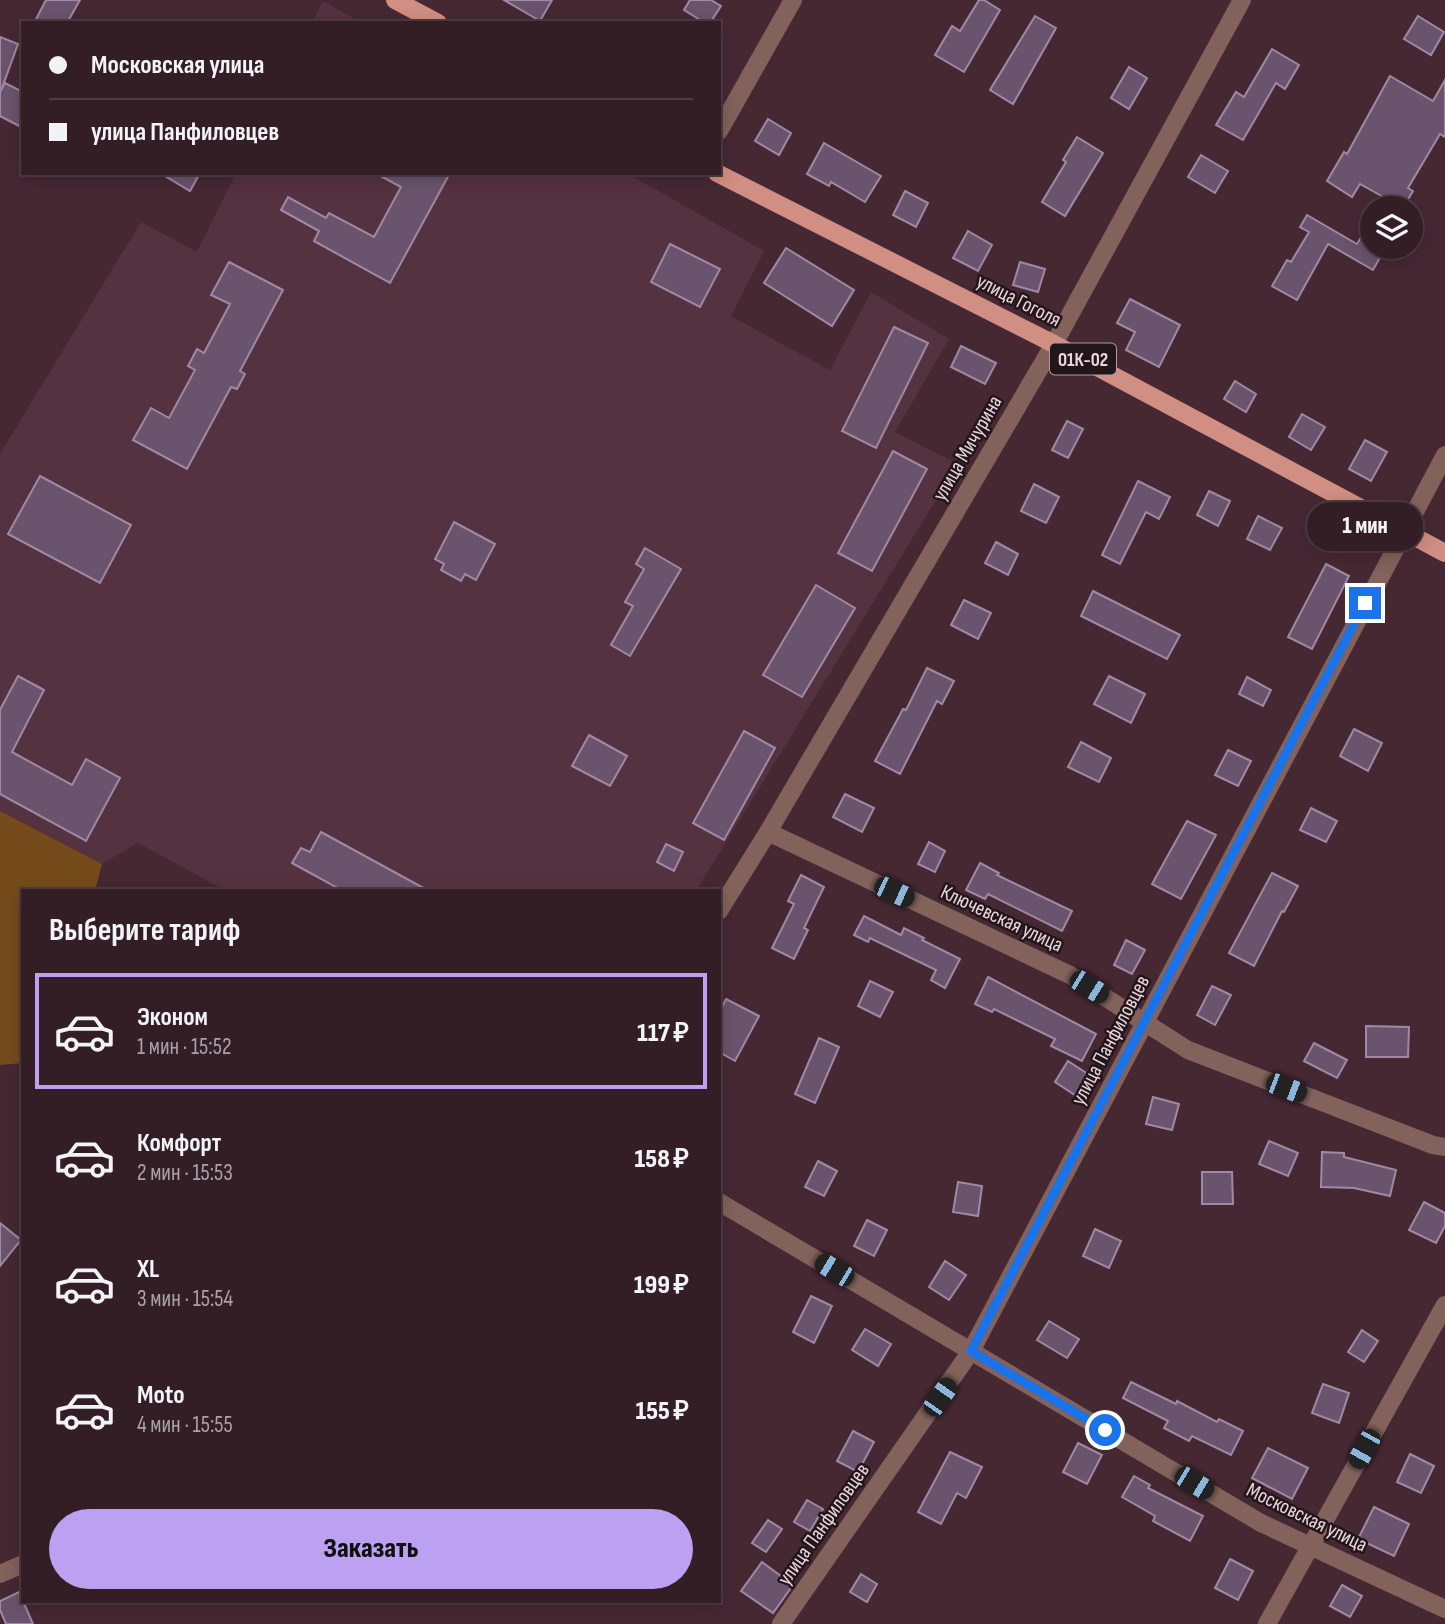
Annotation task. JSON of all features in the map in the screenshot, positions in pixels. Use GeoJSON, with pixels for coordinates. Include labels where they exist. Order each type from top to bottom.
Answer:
{"type":"FeatureCollection","features":[{"type":"Feature","properties":{"kind":"main road"},"geometry":{"type":"LineString","coordinates":[[396,0],[434,21]]}},
{"type":"Feature","properties":{"kind":"main road","name":"улица Гоголя"},"geometry":{"type":"LineString","coordinates":[[721,175],[1054,344],[1445,553]]}},
{"type":"Feature","properties":{"kind":"street"},"geometry":{"type":"LineString","coordinates":[[721,127],[793,0]]}},
{"type":"Feature","properties":{"kind":"street","name":"улица Мичурина"},"geometry":{"type":"LineString","coordinates":[[721,908],[1054,344],[1242,0]]}},
{"type":"Feature","properties":{"kind":"street","name":"улица Панфиловцев"},"geometry":{"type":"LineString","coordinates":[[780,1624],[971,1351],[1445,455]]}},
{"type":"Feature","properties":{"kind":"street","name":"Ключевская улица"},"geometry":{"type":"LineString","coordinates":[[768,832],[1070,975],[1188,1050],[1433,1145],[1445,1147]]}},
{"type":"Feature","properties":{"kind":"street","name":"Московская улица"},"geometry":{"type":"LineString","coordinates":[[721,1203],[1261,1522],[1445,1609]]}},
{"type":"Feature","properties":{"kind":"street"},"geometry":{"type":"LineString","coordinates":[[1267,1624],[1445,1305]]}},
{"type":"Feature","properties":{"kind":"street"},"geometry":{"type":"LineString","coordinates":[[0,1574],[21,1565]]}},
{"type":"Feature","properties":{"kind":"shaded area"},"geometry":{"type":"Polygon","coordinates":[[[323,1],[358,21],[313,21],[323,1]]]}},
{"type":"Feature","properties":{"kind":"shaded area"},"geometry":{"type":"Polygon","coordinates":[[[235,175],[631,175],[764,251],[731,316],[830,370],[871,292],[949,339],[895,432],[958,464],[697,889],[223,889],[138,843],[102,864],[0,811],[0,454],[141,222],[197,252],[235,175]]]}},
{"type":"Feature","properties":{"kind":"shaded area"},"geometry":{"type":"Polygon","coordinates":[[[0,811],[102,864],[96,889],[21,889],[21,1063],[0,1065],[0,811]]]}},
{"type":"Feature","properties":{"kind":"building"},"geometry":{"type":"Polygon","coordinates":[[[46,0],[80,0],[68,21],[35,21],[46,0]]]}},
{"type":"Feature","properties":{"kind":"building"},"geometry":{"type":"Polygon","coordinates":[[[504,0],[552,0],[540,21],[504,0]]]}},
{"type":"Feature","properties":{"kind":"building"},"geometry":{"type":"Polygon","coordinates":[[[690,0],[711,0],[721,6],[711,21],[702,21],[684,10],[690,0]]]}},
{"type":"Feature","properties":{"kind":"building"},"geometry":{"type":"Polygon","coordinates":[[[979,0],[984,0],[1000,10],[964,72],[935,55],[952,26],[960,31],[979,0]]]}},
{"type":"Feature","properties":{"kind":"building"},"geometry":{"type":"Polygon","coordinates":[[[1035,16],[1056,28],[1013,104],[990,90],[1035,16]]]}},
{"type":"Feature","properties":{"kind":"building"},"geometry":{"type":"Polygon","coordinates":[[[1418,16],[1444,32],[1431,55],[1404,39],[1418,16]]]}},
{"type":"Feature","properties":{"kind":"building"},"geometry":{"type":"Polygon","coordinates":[[[0,37],[18,44],[2,88],[0,88],[0,37]]]}},
{"type":"Feature","properties":{"kind":"building"},"geometry":{"type":"Polygon","coordinates":[[[1272,49],[1299,65],[1285,89],[1276,83],[1243,140],[1216,125],[1236,92],[1244,97],[1272,49]]]}},
{"type":"Feature","properties":{"kind":"building"},"geometry":{"type":"Polygon","coordinates":[[[1129,67],[1147,78],[1129,109],[1111,98],[1129,67]]]}},
{"type":"Feature","properties":{"kind":"building"},"geometry":{"type":"Polygon","coordinates":[[[1390,76],[1433,101],[1445,80],[1445,137],[1440,134],[1408,188],[1413,191],[1410,196],[1382,196],[1360,184],[1352,197],[1327,181],[1344,152],[1347,154],[1390,76]]]}},
{"type":"Feature","properties":{"kind":"building"},"geometry":{"type":"Polygon","coordinates":[[[5,83],[21,91],[21,127],[0,116],[0,92],[5,83]]]}},
{"type":"Feature","properties":{"kind":"building"},"geometry":{"type":"Polygon","coordinates":[[[768,119],[791,133],[779,155],[755,141],[768,119]]]}},
{"type":"Feature","properties":{"kind":"building"},"geometry":{"type":"Polygon","coordinates":[[[1077,137],[1103,153],[1065,216],[1042,202],[1066,162],[1063,160],[1077,137]]]}},
{"type":"Feature","properties":{"kind":"building"},"geometry":{"type":"Polygon","coordinates":[[[824,143],[881,176],[865,202],[831,182],[829,186],[807,174],[824,143]]]}},
{"type":"Feature","properties":{"kind":"building"},"geometry":{"type":"Polygon","coordinates":[[[1201,155],[1228,171],[1215,193],[1188,177],[1201,155]]]}},
{"type":"Feature","properties":{"kind":"building"},"geometry":{"type":"Polygon","coordinates":[[[163,175],[199,175],[190,191],[163,175]]]}},
{"type":"Feature","properties":{"kind":"building"},"geometry":{"type":"Polygon","coordinates":[[[379,175],[449,175],[390,283],[314,241],[319,231],[281,210],[288,197],[326,218],[329,213],[374,237],[401,187],[379,175]]]}},
{"type":"Feature","properties":{"kind":"building"},"geometry":{"type":"Polygon","coordinates":[[[905,191],[928,203],[916,227],[893,215],[905,191]]]}},
{"type":"Feature","properties":{"kind":"building"},"geometry":{"type":"Polygon","coordinates":[[[1307,215],[1357,244],[1360,239],[1360,259],[1379,259],[1373,270],[1328,244],[1297,300],[1272,286],[1287,260],[1291,262],[1309,232],[1300,227],[1307,215]]]}},
{"type":"Feature","properties":{"kind":"building"},"geometry":{"type":"Polygon","coordinates":[[[968,231],[992,245],[978,271],[953,258],[968,231]]]}},
{"type":"Feature","properties":{"kind":"building"},"geometry":{"type":"Polygon","coordinates":[[[670,244],[720,269],[700,307],[651,282],[670,244]]]}},
{"type":"Feature","properties":{"kind":"building"},"geometry":{"type":"Polygon","coordinates":[[[786,248],[854,290],[832,326],[764,283],[786,248]]]}},
{"type":"Feature","properties":{"kind":"building"},"geometry":{"type":"Polygon","coordinates":[[[229,262],[283,290],[240,371],[245,374],[237,389],[231,387],[187,469],[133,440],[151,408],[169,418],[195,370],[188,366],[197,349],[204,353],[230,304],[211,295],[229,262]]]}},
{"type":"Feature","properties":{"kind":"building"},"geometry":{"type":"Polygon","coordinates":[[[1020,262],[1045,269],[1038,292],[1013,285],[1020,262]]]}},
{"type":"Feature","properties":{"kind":"building"},"geometry":{"type":"Polygon","coordinates":[[[1130,299],[1180,325],[1159,367],[1126,350],[1135,332],[1117,323],[1130,299]]]}},
{"type":"Feature","properties":{"kind":"building"},"geometry":{"type":"Polygon","coordinates":[[[894,327],[928,343],[876,448],[842,431],[894,327]]]}},
{"type":"Feature","properties":{"kind":"building"},"geometry":{"type":"Polygon","coordinates":[[[961,346],[996,363],[985,384],[951,367],[961,346]]]}},
{"type":"Feature","properties":{"kind":"building"},"geometry":{"type":"Polygon","coordinates":[[[1235,381],[1256,394],[1246,412],[1224,399],[1235,381]]]}},
{"type":"Feature","properties":{"kind":"building"},"geometry":{"type":"Polygon","coordinates":[[[1302,414],[1325,427],[1311,450],[1289,437],[1302,414]]]}},
{"type":"Feature","properties":{"kind":"building"},"geometry":{"type":"Polygon","coordinates":[[[1067,421],[1083,429],[1068,458],[1052,450],[1067,421]]]}},
{"type":"Feature","properties":{"kind":"building"},"geometry":{"type":"Polygon","coordinates":[[[1365,440],[1387,452],[1371,481],[1349,469],[1365,440]]]}},
{"type":"Feature","properties":{"kind":"building"},"geometry":{"type":"Polygon","coordinates":[[[893,451],[927,469],[872,571],[838,553],[893,451]]]}},
{"type":"Feature","properties":{"kind":"building"},"geometry":{"type":"Polygon","coordinates":[[[40,476],[131,525],[100,583],[8,534],[40,476]]]}},
{"type":"Feature","properties":{"kind":"building"},"geometry":{"type":"Polygon","coordinates":[[[1138,481],[1170,497],[1159,519],[1146,512],[1120,564],[1102,555],[1138,481]]]}},
{"type":"Feature","properties":{"kind":"building"},"geometry":{"type":"Polygon","coordinates":[[[1034,484],[1059,497],[1046,523],[1021,511],[1034,484]]]}},
{"type":"Feature","properties":{"kind":"building"},"geometry":{"type":"Polygon","coordinates":[[[1209,491],[1230,501],[1218,526],[1197,515],[1209,491]]]}},
{"type":"Feature","properties":{"kind":"building"},"geometry":{"type":"Polygon","coordinates":[[[1258,516],[1282,528],[1270,550],[1247,539],[1258,516]]]}},
{"type":"Feature","properties":{"kind":"building"},"geometry":{"type":"Polygon","coordinates":[[[454,522],[495,544],[476,580],[465,574],[461,581],[441,570],[444,564],[435,559],[454,522]]]}},
{"type":"Feature","properties":{"kind":"building"},"geometry":{"type":"Polygon","coordinates":[[[996,542],[1018,554],[1008,575],[985,563],[996,542]]]}},
{"type":"Feature","properties":{"kind":"building"},"geometry":{"type":"Polygon","coordinates":[[[645,548],[681,569],[630,656],[611,645],[633,606],[625,602],[644,569],[636,564],[645,548]]]}},
{"type":"Feature","properties":{"kind":"building"},"geometry":{"type":"Polygon","coordinates":[[[1326,564],[1349,576],[1312,649],[1288,637],[1326,564]]]}},
{"type":"Feature","properties":{"kind":"building"},"geometry":{"type":"Polygon","coordinates":[[[816,585],[855,608],[802,697],[763,675],[816,585]]]}},
{"type":"Feature","properties":{"kind":"building"},"geometry":{"type":"Polygon","coordinates":[[[1093,591],[1180,635],[1167,659],[1081,616],[1093,591]]]}},
{"type":"Feature","properties":{"kind":"building"},"geometry":{"type":"Polygon","coordinates":[[[964,600],[991,613],[978,639],[951,625],[964,600]]]}},
{"type":"Feature","properties":{"kind":"building"},"geometry":{"type":"Polygon","coordinates":[[[927,668],[954,681],[942,704],[937,701],[900,774],[875,761],[903,709],[906,710],[927,668]]]}},
{"type":"Feature","properties":{"kind":"building"},"geometry":{"type":"Polygon","coordinates":[[[18,676],[44,690],[12,752],[72,785],[86,759],[120,778],[86,841],[0,794],[0,710],[18,676]]]}},
{"type":"Feature","properties":{"kind":"building"},"geometry":{"type":"Polygon","coordinates":[[[1109,676],[1145,694],[1131,723],[1094,704],[1109,676]]]}},
{"type":"Feature","properties":{"kind":"building"},"geometry":{"type":"Polygon","coordinates":[[[1247,677],[1271,690],[1263,706],[1239,694],[1247,677]]]}},
{"type":"Feature","properties":{"kind":"building"},"geometry":{"type":"Polygon","coordinates":[[[1354,729],[1382,743],[1368,771],[1340,756],[1354,729]]]}},
{"type":"Feature","properties":{"kind":"building"},"geometry":{"type":"Polygon","coordinates":[[[744,731],[775,748],[724,840],[693,823],[744,731]]]}},
{"type":"Feature","properties":{"kind":"building"},"geometry":{"type":"Polygon","coordinates":[[[589,735],[627,756],[610,786],[572,766],[589,735]]]}},
{"type":"Feature","properties":{"kind":"building"},"geometry":{"type":"Polygon","coordinates":[[[1081,742],[1111,758],[1099,782],[1068,767],[1081,742]]]}},
{"type":"Feature","properties":{"kind":"building"},"geometry":{"type":"Polygon","coordinates":[[[1228,750],[1251,761],[1238,786],[1215,775],[1228,750]]]}},
{"type":"Feature","properties":{"kind":"building"},"geometry":{"type":"Polygon","coordinates":[[[845,794],[874,808],[862,832],[833,817],[845,794]]]}},
{"type":"Feature","properties":{"kind":"building"},"geometry":{"type":"Polygon","coordinates":[[[1311,808],[1337,821],[1326,842],[1300,830],[1311,808]]]}},
{"type":"Feature","properties":{"kind":"building"},"geometry":{"type":"Polygon","coordinates":[[[1187,821],[1216,835],[1181,899],[1152,884],[1187,821]]]}},
{"type":"Feature","properties":{"kind":"building"},"geometry":{"type":"Polygon","coordinates":[[[321,832],[425,889],[339,889],[292,863],[301,848],[310,852],[321,832]]]}},
{"type":"Feature","properties":{"kind":"building"},"geometry":{"type":"Polygon","coordinates":[[[929,842],[945,851],[935,872],[918,864],[929,842]]]}},
{"type":"Feature","properties":{"kind":"building"},"geometry":{"type":"Polygon","coordinates":[[[666,844],[683,852],[674,871],[657,862],[666,844]]]}},
{"type":"Feature","properties":{"kind":"building"},"geometry":{"type":"Polygon","coordinates":[[[980,863],[999,873],[997,875],[1072,911],[1062,931],[988,894],[985,899],[966,890],[980,863]]]}},
{"type":"Feature","properties":{"kind":"building"},"geometry":{"type":"Polygon","coordinates":[[[1272,873],[1298,886],[1254,966],[1229,953],[1272,873]]]}},
{"type":"Feature","properties":{"kind":"building"},"geometry":{"type":"Polygon","coordinates":[[[801,875],[824,887],[804,928],[808,930],[794,959],[772,948],[794,904],[788,901],[801,875]]]}},
{"type":"Feature","properties":{"kind":"building"},"geometry":{"type":"Polygon","coordinates":[[[864,916],[901,935],[904,928],[960,959],[945,988],[931,980],[936,970],[870,938],[868,942],[854,935],[864,916]]]}},
{"type":"Feature","properties":{"kind":"building"},"geometry":{"type":"Polygon","coordinates":[[[1126,940],[1145,950],[1132,974],[1114,965],[1126,940]]]}},
{"type":"Feature","properties":{"kind":"building"},"geometry":{"type":"Polygon","coordinates":[[[988,977],[1096,1034],[1082,1061],[1051,1046],[1055,1039],[994,1009],[992,1012],[975,1004],[988,977]]]}},
{"type":"Feature","properties":{"kind":"building"},"geometry":{"type":"Polygon","coordinates":[[[870,981],[893,992],[880,1017],[858,1006],[870,981]]]}},
{"type":"Feature","properties":{"kind":"building"},"geometry":{"type":"Polygon","coordinates":[[[1212,986],[1231,995],[1215,1025],[1197,1015],[1212,986]]]}},
{"type":"Feature","properties":{"kind":"building"},"geometry":{"type":"Polygon","coordinates":[[[726,999],[759,1016],[735,1061],[721,1053],[721,1009],[726,999]]]}},
{"type":"Feature","properties":{"kind":"building"},"geometry":{"type":"Polygon","coordinates":[[[1366,1026],[1409,1027],[1408,1057],[1366,1057],[1366,1026]]]}},
{"type":"Feature","properties":{"kind":"building"},"geometry":{"type":"Polygon","coordinates":[[[819,1038],[839,1047],[815,1103],[795,1094],[819,1038]]]}},
{"type":"Feature","properties":{"kind":"building"},"geometry":{"type":"Polygon","coordinates":[[[1314,1043],[1347,1060],[1337,1078],[1304,1061],[1314,1043]]]}},
{"type":"Feature","properties":{"kind":"building"},"geometry":{"type":"Polygon","coordinates":[[[1068,1061],[1091,1076],[1078,1097],[1055,1082],[1068,1061]]]}},
{"type":"Feature","properties":{"kind":"building"},"geometry":{"type":"Polygon","coordinates":[[[1153,1097],[1179,1104],[1172,1130],[1146,1124],[1153,1097]]]}},
{"type":"Feature","properties":{"kind":"building"},"geometry":{"type":"Polygon","coordinates":[[[1269,1141],[1298,1153],[1288,1176],[1259,1164],[1269,1141]]]}},
{"type":"Feature","properties":{"kind":"building"},"geometry":{"type":"Polygon","coordinates":[[[1322,1152],[1344,1153],[1344,1157],[1396,1170],[1390,1196],[1354,1188],[1321,1187],[1322,1152]]]}},
{"type":"Feature","properties":{"kind":"building"},"geometry":{"type":"Polygon","coordinates":[[[818,1161],[837,1171],[824,1196],[805,1187],[818,1161]]]}},
{"type":"Feature","properties":{"kind":"building"},"geometry":{"type":"Polygon","coordinates":[[[1202,1172],[1232,1172],[1233,1204],[1202,1204],[1202,1172]]]}},
{"type":"Feature","properties":{"kind":"building"},"geometry":{"type":"Polygon","coordinates":[[[958,1182],[982,1186],[978,1216],[953,1212],[958,1182]]]}},
{"type":"Feature","properties":{"kind":"building"},"geometry":{"type":"Polygon","coordinates":[[[1424,1202],[1445,1213],[1445,1226],[1436,1243],[1409,1230],[1424,1202]]]}},
{"type":"Feature","properties":{"kind":"building"},"geometry":{"type":"Polygon","coordinates":[[[867,1220],[887,1230],[874,1256],[854,1246],[867,1220]]]}},
{"type":"Feature","properties":{"kind":"building"},"geometry":{"type":"Polygon","coordinates":[[[0,1223],[21,1240],[0,1266],[0,1223]]]}},
{"type":"Feature","properties":{"kind":"building"},"geometry":{"type":"Polygon","coordinates":[[[1095,1229],[1121,1241],[1109,1268],[1083,1256],[1095,1229]]]}},
{"type":"Feature","properties":{"kind":"building"},"geometry":{"type":"Polygon","coordinates":[[[945,1261],[966,1275],[949,1300],[929,1287],[945,1261]]]}},
{"type":"Feature","properties":{"kind":"building"},"geometry":{"type":"Polygon","coordinates":[[[811,1296],[832,1306],[814,1343],[793,1332],[811,1296]]]}},
{"type":"Feature","properties":{"kind":"building"},"geometry":{"type":"Polygon","coordinates":[[[1049,1321],[1079,1339],[1067,1358],[1037,1340],[1049,1321]]]}},
{"type":"Feature","properties":{"kind":"building"},"geometry":{"type":"Polygon","coordinates":[[[865,1329],[891,1344],[878,1366],[852,1350],[865,1329]]]}},
{"type":"Feature","properties":{"kind":"building"},"geometry":{"type":"Polygon","coordinates":[[[1362,1330],[1378,1341],[1364,1362],[1348,1352],[1362,1330]]]}},
{"type":"Feature","properties":{"kind":"building"},"geometry":{"type":"Polygon","coordinates":[[[1131,1382],[1176,1404],[1177,1401],[1217,1422],[1219,1419],[1243,1431],[1231,1455],[1192,1436],[1189,1441],[1164,1428],[1168,1421],[1123,1398],[1131,1382]]]}},
{"type":"Feature","properties":{"kind":"building"},"geometry":{"type":"Polygon","coordinates":[[[1323,1384],[1349,1393],[1339,1423],[1312,1413],[1323,1384]]]}},
{"type":"Feature","properties":{"kind":"building"},"geometry":{"type":"Polygon","coordinates":[[[853,1431],[874,1442],[858,1472],[837,1461],[853,1431]]]}},
{"type":"Feature","properties":{"kind":"building"},"geometry":{"type":"Polygon","coordinates":[[[1078,1443],[1102,1455],[1087,1484],[1063,1472],[1078,1443]]]}},
{"type":"Feature","properties":{"kind":"building"},"geometry":{"type":"Polygon","coordinates":[[[1268,1448],[1308,1468],[1292,1499],[1252,1478],[1268,1448]]]}},
{"type":"Feature","properties":{"kind":"building"},"geometry":{"type":"Polygon","coordinates":[[[950,1452],[982,1467],[966,1498],[957,1493],[941,1524],[918,1512],[950,1452]]]}},
{"type":"Feature","properties":{"kind":"building"},"geometry":{"type":"Polygon","coordinates":[[[1410,1454],[1434,1466],[1421,1493],[1397,1482],[1410,1454]]]}},
{"type":"Feature","properties":{"kind":"building"},"geometry":{"type":"Polygon","coordinates":[[[1134,1476],[1150,1485],[1148,1488],[1203,1516],[1190,1541],[1153,1521],[1155,1516],[1122,1497],[1134,1476]]]}},
{"type":"Feature","properties":{"kind":"building"},"geometry":{"type":"Polygon","coordinates":[[[807,1500],[823,1509],[810,1531],[794,1522],[807,1500]]]}},
{"type":"Feature","properties":{"kind":"building"},"geometry":{"type":"Polygon","coordinates":[[[1374,1507],[1409,1524],[1394,1556],[1358,1539],[1374,1507]]]}},
{"type":"Feature","properties":{"kind":"building"},"geometry":{"type":"Polygon","coordinates":[[[768,1520],[782,1529],[766,1552],[752,1543],[768,1520]]]}},
{"type":"Feature","properties":{"kind":"building"},"geometry":{"type":"Polygon","coordinates":[[[1230,1559],[1253,1571],[1238,1600],[1215,1588],[1230,1559]]]}},
{"type":"Feature","properties":{"kind":"building"},"geometry":{"type":"Polygon","coordinates":[[[762,1562],[793,1585],[773,1613],[741,1591],[762,1562]]]}},
{"type":"Feature","properties":{"kind":"building"},"geometry":{"type":"Polygon","coordinates":[[[861,1574],[877,1584],[867,1602],[850,1592],[861,1574]]]}},
{"type":"Feature","properties":{"kind":"building"},"geometry":{"type":"Polygon","coordinates":[[[1342,1585],[1362,1596],[1350,1617],[1330,1606],[1342,1585]]]}},
{"type":"Feature","properties":{"kind":"building"},"geometry":{"type":"Polygon","coordinates":[[[19,1592],[21,1603],[24,1603],[33,1624],[6,1624],[0,1610],[0,1601],[19,1592]]]}},
{"type":"Feature","properties":{"kind":"route"},"geometry":{"type":"LineString","coordinates":[[1105,1430],[971,1351],[1365,603]]}}]}
